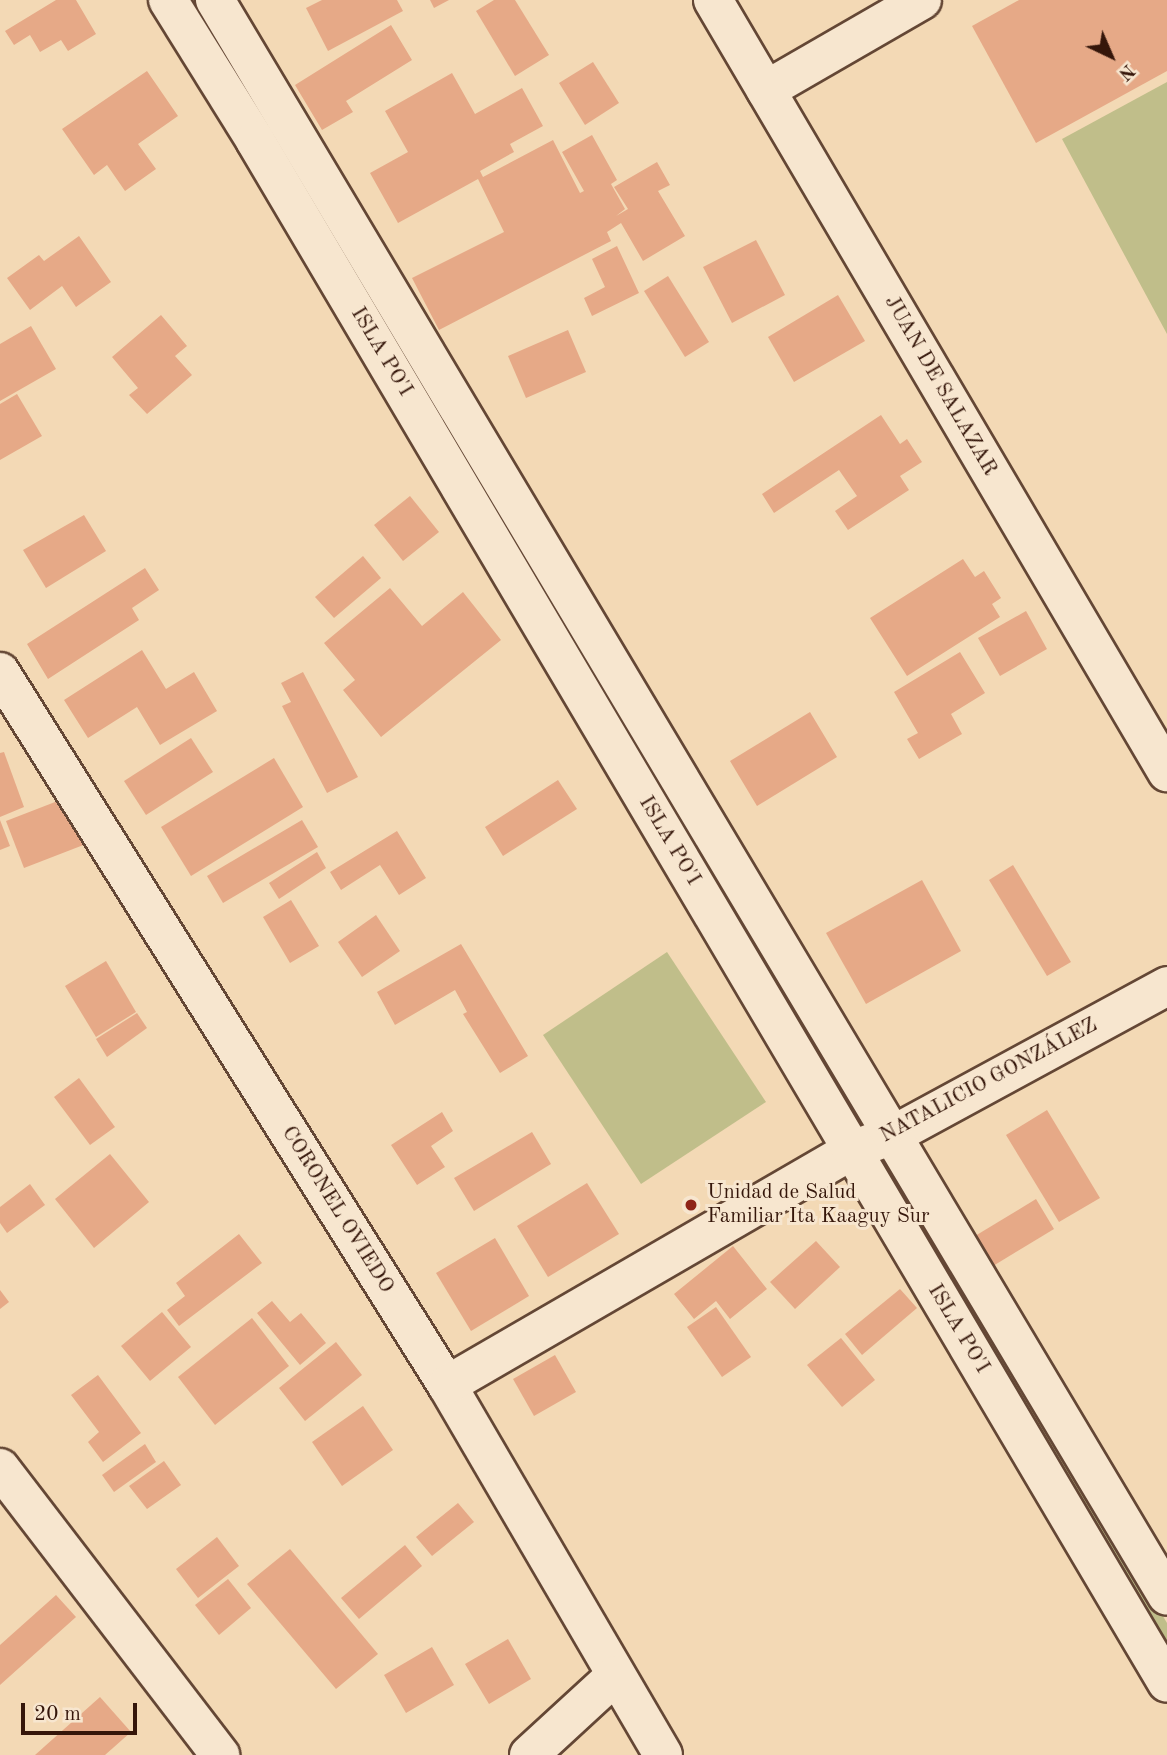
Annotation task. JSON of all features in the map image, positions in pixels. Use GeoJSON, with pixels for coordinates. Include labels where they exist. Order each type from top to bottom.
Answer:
{"type":"FeatureCollection","features":[{"type":"Feature","properties":{"kind":"street","name":"ISLA PO'I"},"geometry":{"type":"LineString","coordinates":[[168,0],[255,140],[1167,1683]]}},
{"type":"Feature","properties":{"kind":"street","name":"ISLA PO'I"},"geometry":{"type":"LineString","coordinates":[[215,0],[1167,1596]]}},
{"type":"Feature","properties":{"kind":"street","name":"JUAN DE SALAZAR"},"geometry":{"type":"LineString","coordinates":[[713,0],[1167,772]]}},
{"type":"Feature","properties":{"kind":"street"},"geometry":{"type":"LineString","coordinates":[[766,90],[922,0]]}},
{"type":"Feature","properties":{"kind":"street","name":"CORONEL OVIEDO"},"geometry":{"type":"LineString","coordinates":[[0,672],[447,1385],[663,1755]]}},
{"type":"Feature","properties":{"kind":"street","name":"NATALICIO GONZÁLEZ"},"geometry":{"type":"LineString","coordinates":[[447,1385],[852,1150],[893,1135],[1167,986]]}},
{"type":"Feature","properties":{"kind":"street"},"geometry":{"type":"LineString","coordinates":[[0,1468],[220,1755]]}},
{"type":"Feature","properties":{"kind":"street"},"geometry":{"type":"LineString","coordinates":[[529,1755],[616,1675]]}},
{"type":"Feature","properties":{"kind":"shaded area"},"geometry":{"type":"Polygon","coordinates":[[[1167,82],[1167,334],[1062,139],[1167,82]]]}},
{"type":"Feature","properties":{"kind":"shaded area"},"geometry":{"type":"Polygon","coordinates":[[[667,952],[766,1102],[641,1184],[543,1035],[667,952]]]}},
{"type":"Feature","properties":{"kind":"shaded area"},"geometry":{"type":"Polygon","coordinates":[[[890,1169],[898,1169],[1167,1623],[1167,1646],[888,1175],[890,1169]]]}},
{"type":"Feature","properties":{"kind":"building"},"geometry":{"type":"Polygon","coordinates":[[[56,0],[76,0],[96,34],[68,51],[61,40],[40,52],[30,35],[14,45],[5,31],[56,0]]]}},
{"type":"Feature","properties":{"kind":"building"},"geometry":{"type":"Polygon","coordinates":[[[322,0],[397,0],[403,11],[328,51],[306,8],[322,0]]]}},
{"type":"Feature","properties":{"kind":"building"},"geometry":{"type":"Polygon","coordinates":[[[430,0],[449,0],[434,8],[430,0]]]}},
{"type":"Feature","properties":{"kind":"building"},"geometry":{"type":"Polygon","coordinates":[[[494,0],[515,0],[549,55],[515,76],[476,11],[494,0]]]}},
{"type":"Feature","properties":{"kind":"building"},"geometry":{"type":"Polygon","coordinates":[[[1019,0],[1167,0],[1167,71],[1036,143],[972,26],[1019,0]]]}},
{"type":"Feature","properties":{"kind":"building"},"geometry":{"type":"Polygon","coordinates":[[[391,25],[412,60],[346,101],[353,112],[322,130],[295,85],[391,25]]]}},
{"type":"Feature","properties":{"kind":"building"},"geometry":{"type":"Polygon","coordinates":[[[593,62],[619,103],[585,125],[559,83],[593,62]]]}},
{"type":"Feature","properties":{"kind":"building"},"geometry":{"type":"Polygon","coordinates":[[[147,71],[178,116],[138,144],[156,169],[125,191],[107,165],[94,175],[62,129],[147,71]]]}},
{"type":"Feature","properties":{"kind":"building"},"geometry":{"type":"Polygon","coordinates":[[[452,73],[475,114],[522,88],[543,126],[510,144],[514,152],[480,171],[483,177],[553,140],[580,193],[584,191],[562,152],[592,135],[617,180],[611,184],[625,209],[616,216],[628,209],[614,187],[657,162],[670,185],[658,191],[685,236],[643,261],[621,223],[607,232],[611,241],[439,330],[412,278],[504,232],[478,179],[398,223],[370,173],[408,152],[385,111],[452,73]]]}},
{"type":"Feature","properties":{"kind":"building"},"geometry":{"type":"Polygon","coordinates":[[[79,236],[111,282],[76,307],[62,286],[30,310],[7,278],[39,255],[44,261],[79,236]]]}},
{"type":"Feature","properties":{"kind":"building"},"geometry":{"type":"Polygon","coordinates":[[[756,240],[785,295],[732,323],[703,267],[756,240]]]}},
{"type":"Feature","properties":{"kind":"building"},"geometry":{"type":"Polygon","coordinates":[[[617,246],[639,293],[592,316],[584,298],[605,287],[592,259],[617,246]]]}},
{"type":"Feature","properties":{"kind":"building"},"geometry":{"type":"Polygon","coordinates":[[[668,276],[709,342],[685,357],[644,291],[668,276]]]}},
{"type":"Feature","properties":{"kind":"building"},"geometry":{"type":"Polygon","coordinates":[[[838,295],[865,341],[794,382],[768,337],[838,295]]]}},
{"type":"Feature","properties":{"kind":"building"},"geometry":{"type":"Polygon","coordinates":[[[161,315],[187,346],[175,356],[192,375],[147,414],[129,395],[138,388],[112,357],[161,315]]]}},
{"type":"Feature","properties":{"kind":"building"},"geometry":{"type":"Polygon","coordinates":[[[31,326],[56,369],[0,401],[0,344],[31,326]]]}},
{"type":"Feature","properties":{"kind":"building"},"geometry":{"type":"Polygon","coordinates":[[[568,330],[586,372],[526,398],[508,356],[568,330]]]}},
{"type":"Feature","properties":{"kind":"building"},"geometry":{"type":"Polygon","coordinates":[[[17,394],[42,436],[0,460],[0,404],[17,394]]]}},
{"type":"Feature","properties":{"kind":"building"},"geometry":{"type":"Polygon","coordinates":[[[881,415],[900,444],[907,439],[922,462],[900,476],[909,490],[848,530],[835,511],[857,496],[839,470],[774,513],[762,494],[881,415]]]}},
{"type":"Feature","properties":{"kind":"building"},"geometry":{"type":"Polygon","coordinates":[[[410,496],[439,532],[403,561],[374,525],[410,496]]]}},
{"type":"Feature","properties":{"kind":"building"},"geometry":{"type":"Polygon","coordinates":[[[84,515],[106,551],[46,588],[23,550],[84,515]]]}},
{"type":"Feature","properties":{"kind":"building"},"geometry":{"type":"Polygon","coordinates":[[[363,556],[381,578],[334,618],[315,597],[363,556]]]}},
{"type":"Feature","properties":{"kind":"building"},"geometry":{"type":"Polygon","coordinates":[[[963,559],[975,577],[984,571],[1001,598],[992,604],[1000,617],[907,676],[870,618],[963,559]]]}},
{"type":"Feature","properties":{"kind":"building"},"geometry":{"type":"Polygon","coordinates":[[[145,568],[159,590],[132,608],[139,620],[48,679],[27,644],[145,568]]]}},
{"type":"Feature","properties":{"kind":"building"},"geometry":{"type":"Polygon","coordinates":[[[390,588],[422,626],[463,592],[501,640],[381,737],[343,690],[355,680],[324,643],[390,588]]]}},
{"type":"Feature","properties":{"kind":"building"},"geometry":{"type":"Polygon","coordinates":[[[1026,611],[1047,649],[1000,676],[978,638],[1026,611]]]}},
{"type":"Feature","properties":{"kind":"building"},"geometry":{"type":"Polygon","coordinates":[[[142,650],[166,689],[194,672],[217,711],[160,745],[137,707],[88,738],[64,700],[142,650]]]}},
{"type":"Feature","properties":{"kind":"building"},"geometry":{"type":"Polygon","coordinates":[[[960,652],[985,693],[951,714],[962,734],[919,759],[907,739],[918,733],[894,692],[960,652]]]}},
{"type":"Feature","properties":{"kind":"building"},"geometry":{"type":"Polygon","coordinates":[[[303,672],[358,777],[327,793],[282,706],[291,702],[281,683],[303,672]]]}},
{"type":"Feature","properties":{"kind":"building"},"geometry":{"type":"Polygon","coordinates":[[[810,712],[837,757],[757,806],[730,761],[810,712]]]}},
{"type":"Feature","properties":{"kind":"building"},"geometry":{"type":"Polygon","coordinates":[[[191,738],[213,772],[146,815],[124,781],[191,738]]]}},
{"type":"Feature","properties":{"kind":"building"},"geometry":{"type":"Polygon","coordinates":[[[4,752],[24,807],[0,817],[0,753],[4,752]]]}},
{"type":"Feature","properties":{"kind":"building"},"geometry":{"type":"Polygon","coordinates":[[[274,758],[303,807],[191,876],[161,827],[274,758]]]}},
{"type":"Feature","properties":{"kind":"building"},"geometry":{"type":"Polygon","coordinates":[[[558,780],[577,809],[503,856],[485,827],[558,780]]]}},
{"type":"Feature","properties":{"kind":"building"},"geometry":{"type":"Polygon","coordinates":[[[68,797],[86,844],[24,868],[6,821],[68,797]]]}},
{"type":"Feature","properties":{"kind":"building"},"geometry":{"type":"Polygon","coordinates":[[[0,820],[10,846],[0,850],[0,820]]]}},
{"type":"Feature","properties":{"kind":"building"},"geometry":{"type":"Polygon","coordinates":[[[302,820],[318,847],[223,903],[207,876],[302,820]]]}},
{"type":"Feature","properties":{"kind":"building"},"geometry":{"type":"Polygon","coordinates":[[[397,831],[426,878],[399,895],[380,865],[341,890],[330,872],[397,831]]]}},
{"type":"Feature","properties":{"kind":"building"},"geometry":{"type":"Polygon","coordinates":[[[317,852],[326,868],[279,899],[269,883],[317,852]]]}},
{"type":"Feature","properties":{"kind":"building"},"geometry":{"type":"Polygon","coordinates":[[[1013,865],[1071,962],[1047,976],[989,880],[1013,865]]]}},
{"type":"Feature","properties":{"kind":"building"},"geometry":{"type":"Polygon","coordinates":[[[922,880],[961,951],[866,1004],[826,933],[922,880]]]}},
{"type":"Feature","properties":{"kind":"building"},"geometry":{"type":"Polygon","coordinates":[[[291,900],[319,946],[290,963],[263,917],[291,900]]]}},
{"type":"Feature","properties":{"kind":"building"},"geometry":{"type":"Polygon","coordinates":[[[376,915],[400,951],[362,977],[338,942],[376,915]]]}},
{"type":"Feature","properties":{"kind":"building"},"geometry":{"type":"Polygon","coordinates":[[[461,944],[528,1056],[500,1073],[463,1014],[467,1012],[455,990],[395,1025],[377,992],[461,944]]]}},
{"type":"Feature","properties":{"kind":"building"},"geometry":{"type":"Polygon","coordinates":[[[106,961],[136,1012],[96,1037],[65,986],[106,961]]]}},
{"type":"Feature","properties":{"kind":"building"},"geometry":{"type":"Polygon","coordinates":[[[137,1013],[147,1028],[107,1057],[96,1039],[137,1013]]]}},
{"type":"Feature","properties":{"kind":"building"},"geometry":{"type":"Polygon","coordinates":[[[79,1078],[115,1127],[90,1145],[54,1097],[79,1078]]]}},
{"type":"Feature","properties":{"kind":"building"},"geometry":{"type":"Polygon","coordinates":[[[1047,1110],[1100,1198],[1059,1222],[1006,1135],[1047,1110]]]}},
{"type":"Feature","properties":{"kind":"building"},"geometry":{"type":"Polygon","coordinates":[[[442,1112],[453,1131],[431,1146],[445,1167],[417,1185],[391,1145],[442,1112]]]}},
{"type":"Feature","properties":{"kind":"building"},"geometry":{"type":"Polygon","coordinates":[[[532,1132],[551,1164],[474,1211],[454,1178],[532,1132]]]}},
{"type":"Feature","properties":{"kind":"building"},"geometry":{"type":"Polygon","coordinates":[[[110,1154],[149,1202],[94,1248],[55,1199],[110,1154]]]}},
{"type":"Feature","properties":{"kind":"building"},"geometry":{"type":"Polygon","coordinates":[[[587,1183],[619,1234],[548,1277],[517,1226],[587,1183]]]}},
{"type":"Feature","properties":{"kind":"building"},"geometry":{"type":"Polygon","coordinates":[[[30,1184],[45,1205],[7,1233],[0,1223],[0,1207],[30,1184]]]}},
{"type":"Feature","properties":{"kind":"building"},"geometry":{"type":"Polygon","coordinates":[[[1036,1199],[1054,1229],[993,1266],[975,1236],[1036,1199]]]}},
{"type":"Feature","properties":{"kind":"building"},"geometry":{"type":"Polygon","coordinates":[[[239,1234],[262,1263],[179,1326],[167,1310],[185,1296],[176,1283],[239,1234]]]}},
{"type":"Feature","properties":{"kind":"building"},"geometry":{"type":"Polygon","coordinates":[[[495,1238],[529,1296],[471,1331],[436,1273],[495,1238]]]}},
{"type":"Feature","properties":{"kind":"building"},"geometry":{"type":"Polygon","coordinates":[[[816,1241],[840,1267],[795,1309],[770,1282],[816,1241]]]}},
{"type":"Feature","properties":{"kind":"building"},"geometry":{"type":"Polygon","coordinates":[[[733,1246],[767,1289],[730,1319],[716,1301],[694,1319],[674,1294],[733,1246]]]}},
{"type":"Feature","properties":{"kind":"building"},"geometry":{"type":"Polygon","coordinates":[[[900,1289],[917,1308],[862,1355],[845,1334],[900,1289]]]}},
{"type":"Feature","properties":{"kind":"building"},"geometry":{"type":"Polygon","coordinates":[[[0,1290],[9,1302],[0,1309],[0,1290]]]}},
{"type":"Feature","properties":{"kind":"building"},"geometry":{"type":"Polygon","coordinates":[[[272,1301],[290,1322],[301,1313],[326,1343],[300,1365],[257,1313],[272,1301]]]}},
{"type":"Feature","properties":{"kind":"building"},"geometry":{"type":"Polygon","coordinates":[[[716,1307],[751,1357],[722,1377],[687,1327],[716,1307]]]}},
{"type":"Feature","properties":{"kind":"building"},"geometry":{"type":"Polygon","coordinates":[[[162,1312],[191,1347],[150,1381],[121,1346],[162,1312]]]}},
{"type":"Feature","properties":{"kind":"building"},"geometry":{"type":"Polygon","coordinates":[[[252,1318],[289,1366],[215,1425],[178,1377],[252,1318]]]}},
{"type":"Feature","properties":{"kind":"building"},"geometry":{"type":"Polygon","coordinates":[[[841,1338],[875,1380],[842,1407],[807,1365],[841,1338]]]}},
{"type":"Feature","properties":{"kind":"building"},"geometry":{"type":"Polygon","coordinates":[[[336,1342],[362,1375],[305,1421],[279,1388],[336,1342]]]}},
{"type":"Feature","properties":{"kind":"building"},"geometry":{"type":"Polygon","coordinates":[[[555,1355],[576,1392],[534,1416],[513,1379],[555,1355]]]}},
{"type":"Feature","properties":{"kind":"building"},"geometry":{"type":"Polygon","coordinates":[[[98,1375],[141,1433],[103,1462],[88,1442],[99,1432],[71,1395],[98,1375]]]}},
{"type":"Feature","properties":{"kind":"building"},"geometry":{"type":"Polygon","coordinates":[[[363,1406],[393,1450],[342,1486],[312,1442],[363,1406]]]}},
{"type":"Feature","properties":{"kind":"building"},"geometry":{"type":"Polygon","coordinates":[[[145,1444],[156,1462],[114,1492],[102,1475],[145,1444]]]}},
{"type":"Feature","properties":{"kind":"building"},"geometry":{"type":"Polygon","coordinates":[[[164,1461],[181,1485],[147,1509],[129,1486],[164,1461]]]}},
{"type":"Feature","properties":{"kind":"building"},"geometry":{"type":"Polygon","coordinates":[[[458,1503],[474,1522],[432,1556],[416,1537],[458,1503]]]}},
{"type":"Feature","properties":{"kind":"building"},"geometry":{"type":"Polygon","coordinates":[[[217,1537],[239,1566],[198,1598],[176,1569],[217,1537]]]}},
{"type":"Feature","properties":{"kind":"building"},"geometry":{"type":"Polygon","coordinates":[[[405,1545],[422,1566],[359,1619],[341,1598],[405,1545]]]}},
{"type":"Feature","properties":{"kind":"building"},"geometry":{"type":"Polygon","coordinates":[[[290,1549],[378,1654],[336,1689],[247,1584],[290,1549]]]}},
{"type":"Feature","properties":{"kind":"building"},"geometry":{"type":"Polygon","coordinates":[[[228,1579],[251,1608],[219,1635],[195,1605],[228,1579]]]}},
{"type":"Feature","properties":{"kind":"building"},"geometry":{"type":"Polygon","coordinates":[[[56,1595],[76,1617],[0,1685],[0,1645],[56,1595]]]}},
{"type":"Feature","properties":{"kind":"building"},"geometry":{"type":"Polygon","coordinates":[[[508,1639],[531,1679],[489,1704],[465,1664],[508,1639]]]}},
{"type":"Feature","properties":{"kind":"building"},"geometry":{"type":"Polygon","coordinates":[[[432,1647],[454,1685],[406,1713],[384,1675],[432,1647]]]}},
{"type":"Feature","properties":{"kind":"building"},"geometry":{"type":"Polygon","coordinates":[[[100,1697],[131,1732],[105,1755],[35,1755],[100,1697]]]}},
{"type":"Feature","properties":{"kind":"place","name":"Unidad de Salud Familiar Ita Kaaguy Sur"},"geometry":{"type":"Point","coordinates":[691,1205]}}]}
